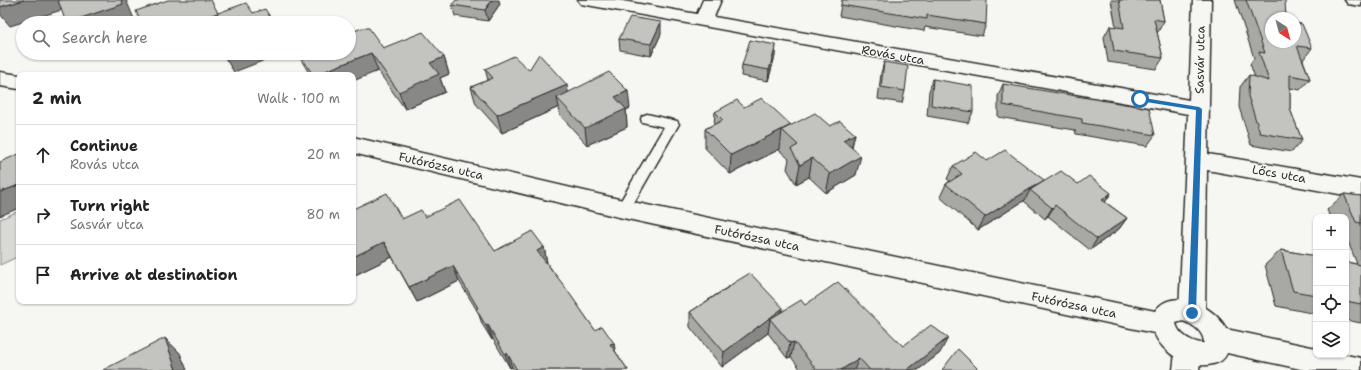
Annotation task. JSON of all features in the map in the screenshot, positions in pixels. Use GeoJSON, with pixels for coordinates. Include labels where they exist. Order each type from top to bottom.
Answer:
{"type":"FeatureCollection","features":[{"type":"Feature","properties":{"kind":"street","name":"Rovás utca"},"geometry":{"type":"LineString","coordinates":[[586,0],[1199,109]]}},
{"type":"Feature","properties":{"kind":"street"},"geometry":{"type":"LineString","coordinates":[[703,21],[712,0]]}},
{"type":"Feature","properties":{"kind":"street","name":"Sasvár utca"},"geometry":{"type":"LineString","coordinates":[[1192,313],[1202,0]]}},
{"type":"Feature","properties":{"kind":"street"},"geometry":{"type":"LineString","coordinates":[[1354,0],[1361,1]]}},
{"type":"Feature","properties":{"kind":"street"},"geometry":{"type":"LineString","coordinates":[[0,78],[16,81]]}},
{"type":"Feature","properties":{"kind":"street","name":"Futórózsa utca"},"geometry":{"type":"LineString","coordinates":[[356,146],[623,210],[1163,324]]}},
{"type":"Feature","properties":{"kind":"street","name":"Lőcs utca"},"geometry":{"type":"LineString","coordinates":[[1197,160],[1361,189]]}},
{"type":"Feature","properties":{"kind":"street"},"geometry":{"type":"LineString","coordinates":[[1179,310],[1192,313],[1212,326],[1218,339],[1218,345],[1215,350],[1210,353],[1187,361],[1180,348],[1168,337],[1163,324],[1165,317],[1169,313],[1179,310]]}},
{"type":"Feature","properties":{"kind":"street"},"geometry":{"type":"LineString","coordinates":[[1218,339],[1361,370]]}},
{"type":"Feature","properties":{"kind":"lane"},"geometry":{"type":"LineString","coordinates":[[623,210],[672,124],[647,119]]}},
{"type":"Feature","properties":{"kind":"shaded area"},"geometry":{"type":"Polygon","coordinates":[[[16,212],[16,257],[0,265],[0,219],[16,212]]]}},
{"type":"Feature","properties":{"kind":"building"},"geometry":{"type":"Polygon","coordinates":[[[0,0],[24,0],[0,7],[0,0]]]}},
{"type":"Feature","properties":{"kind":"building"},"geometry":{"type":"Polygon","coordinates":[[[58,0],[121,0],[123,4],[87,16],[64,16],[58,0]]]}},
{"type":"Feature","properties":{"kind":"building"},"geometry":{"type":"Polygon","coordinates":[[[168,0],[211,0],[218,13],[246,3],[253,13],[265,9],[270,16],[138,16],[136,11],[168,0]]]}},
{"type":"Feature","properties":{"kind":"building"},"geometry":{"type":"Polygon","coordinates":[[[456,0],[492,0],[485,10],[452,5],[456,0]]]}},
{"type":"Feature","properties":{"kind":"building"},"geometry":{"type":"Polygon","coordinates":[[[842,0],[987,0],[986,24],[927,15],[927,19],[841,5],[842,0]]]}},
{"type":"Feature","properties":{"kind":"building"},"geometry":{"type":"Polygon","coordinates":[[[1119,0],[1160,0],[1164,21],[1154,19],[1163,58],[1114,51],[1110,26],[1124,28],[1119,0]]]}},
{"type":"Feature","properties":{"kind":"building"},"geometry":{"type":"Polygon","coordinates":[[[1246,0],[1285,0],[1286,12],[1265,12],[1265,48],[1298,48],[1310,79],[1290,75],[1290,109],[1302,140],[1260,133],[1248,96],[1249,75],[1269,81],[1259,52],[1265,53],[1246,0]]]}},
{"type":"Feature","properties":{"kind":"building"},"geometry":{"type":"Polygon","coordinates":[[[630,17],[661,22],[651,44],[619,39],[630,17]]]}},
{"type":"Feature","properties":{"kind":"building"},"geometry":{"type":"Polygon","coordinates":[[[1301,24],[1302,24],[1312,48],[1301,47],[1301,24]]]}},
{"type":"Feature","properties":{"kind":"building"},"geometry":{"type":"Polygon","coordinates":[[[362,28],[369,28],[383,48],[423,32],[444,57],[430,63],[439,74],[399,92],[371,53],[356,59],[356,30],[362,28]]]}},
{"type":"Feature","properties":{"kind":"building"},"geometry":{"type":"Polygon","coordinates":[[[750,40],[776,45],[769,70],[742,65],[750,40]]]}},
{"type":"Feature","properties":{"kind":"building"},"geometry":{"type":"Polygon","coordinates":[[[539,54],[567,85],[497,115],[471,87],[493,78],[485,69],[514,56],[529,70],[539,54]]]}},
{"type":"Feature","properties":{"kind":"building"},"geometry":{"type":"Polygon","coordinates":[[[303,60],[353,60],[323,72],[311,72],[303,60]]]}},
{"type":"Feature","properties":{"kind":"building"},"geometry":{"type":"Polygon","coordinates":[[[884,62],[908,66],[905,91],[881,87],[884,62]]]}},
{"type":"Feature","properties":{"kind":"building"},"geometry":{"type":"Polygon","coordinates":[[[609,72],[628,91],[615,97],[626,109],[585,128],[557,98],[609,72]]]}},
{"type":"Feature","properties":{"kind":"building"},"geometry":{"type":"Polygon","coordinates":[[[933,79],[973,86],[973,112],[931,105],[933,79]]]}},
{"type":"Feature","properties":{"kind":"building"},"geometry":{"type":"Polygon","coordinates":[[[1003,84],[1149,108],[1155,135],[1082,123],[1082,119],[1003,105],[1003,84]]]}},
{"type":"Feature","properties":{"kind":"building"},"geometry":{"type":"Polygon","coordinates":[[[762,98],[791,125],[731,155],[705,129],[723,120],[715,112],[737,100],[744,107],[762,98]]]}},
{"type":"Feature","properties":{"kind":"building"},"geometry":{"type":"Polygon","coordinates":[[[815,113],[830,126],[840,121],[855,134],[843,140],[861,156],[830,174],[812,158],[800,165],[791,149],[798,145],[782,130],[815,113]]]}},
{"type":"Feature","properties":{"kind":"building"},"geometry":{"type":"Polygon","coordinates":[[[1005,150],[1044,180],[985,217],[946,184],[962,174],[953,166],[976,152],[987,161],[1005,150]]]}},
{"type":"Feature","properties":{"kind":"building"},"geometry":{"type":"Polygon","coordinates":[[[16,155],[16,186],[0,192],[0,162],[16,155]]]}},
{"type":"Feature","properties":{"kind":"building"},"geometry":{"type":"Polygon","coordinates":[[[1061,171],[1078,184],[1089,176],[1111,193],[1102,200],[1127,218],[1097,239],[1055,205],[1052,208],[1030,190],[1061,171]]]}},
{"type":"Feature","properties":{"kind":"building"},"geometry":{"type":"Polygon","coordinates":[[[387,193],[402,219],[421,210],[425,217],[460,200],[495,251],[532,231],[544,247],[537,251],[565,287],[595,330],[602,326],[614,343],[610,344],[628,370],[517,370],[507,353],[505,354],[488,325],[486,326],[476,309],[478,308],[453,266],[409,287],[384,242],[356,256],[356,208],[387,193]]]}},
{"type":"Feature","properties":{"kind":"building"},"geometry":{"type":"Polygon","coordinates":[[[1344,194],[1361,196],[1361,223],[1356,222],[1344,194]]]}},
{"type":"Feature","properties":{"kind":"building"},"geometry":{"type":"Polygon","coordinates":[[[1281,250],[1313,255],[1313,294],[1293,291],[1281,250]]]}},
{"type":"Feature","properties":{"kind":"building"},"geometry":{"type":"Polygon","coordinates":[[[1349,263],[1361,265],[1361,304],[1349,302],[1349,263]]]}},
{"type":"Feature","properties":{"kind":"building"},"geometry":{"type":"Polygon","coordinates":[[[750,273],[783,308],[724,352],[690,312],[750,273]]]}},
{"type":"Feature","properties":{"kind":"building"},"geometry":{"type":"Polygon","coordinates":[[[838,282],[903,346],[931,325],[948,338],[907,370],[870,370],[859,358],[841,370],[817,370],[794,342],[790,343],[770,319],[801,300],[805,305],[838,282]]]}},
{"type":"Feature","properties":{"kind":"building"},"geometry":{"type":"Polygon","coordinates":[[[165,338],[176,370],[103,370],[165,338]]]}},
{"type":"Feature","properties":{"kind":"building"},"geometry":{"type":"Polygon","coordinates":[[[958,349],[979,370],[942,370],[958,349]]]}},
{"type":"Feature","properties":{"kind":"route"},"geometry":{"type":"LineString","coordinates":[[1140,99],[1199,109],[1192,313]]}}]}
